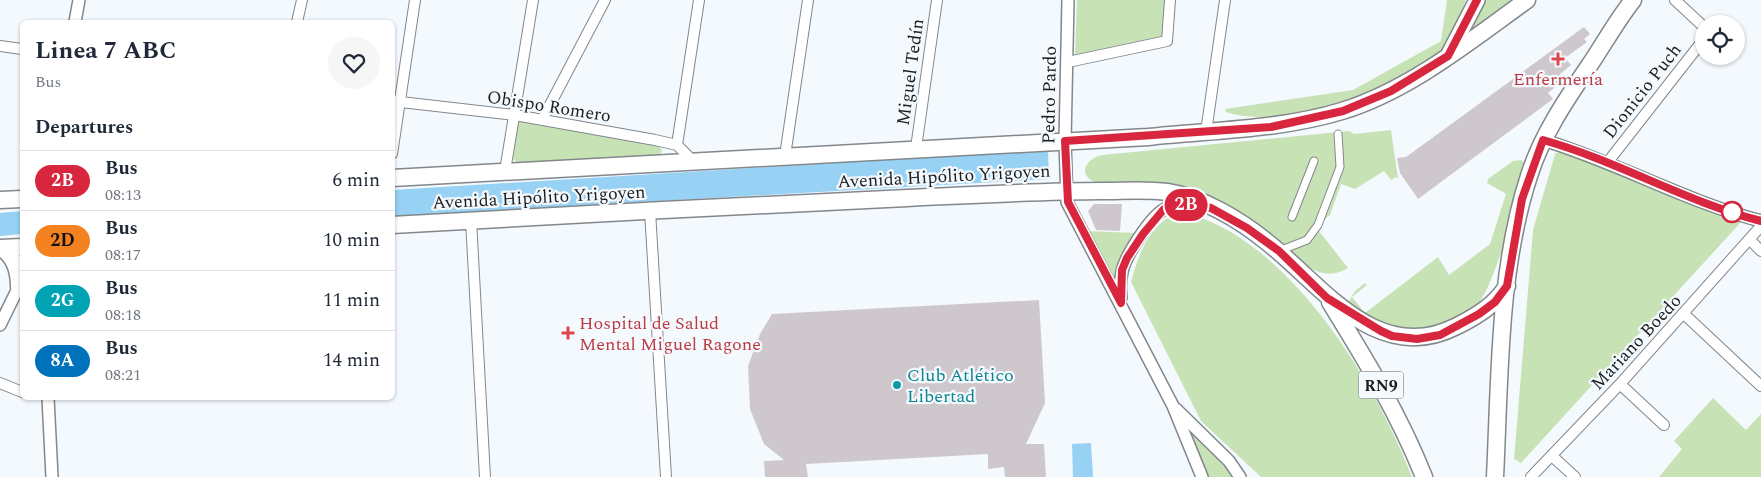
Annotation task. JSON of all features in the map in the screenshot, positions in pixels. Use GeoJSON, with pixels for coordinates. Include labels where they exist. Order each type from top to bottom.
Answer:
{"type":"FeatureCollection","features":[{"type":"Feature","properties":{"kind":"highway","name":"Avenida Hipólito Yrigoyen"},"geometry":{"type":"LineString","coordinates":[[395,178],[1065,141],[1271,127],[1343,111],[1391,91],[1448,56],[1527,0]]}},
{"type":"Feature","properties":{"kind":"highway"},"geometry":{"type":"LineString","coordinates":[[1495,476],[1507,286],[1522,199],[1543,140],[1570,94],[1633,0]]}},
{"type":"Feature","properties":{"kind":"highway","name":"Avenida Hipólito Yrigoyen"},"geometry":{"type":"LineString","coordinates":[[395,225],[1066,191],[1166,192],[1185,196],[1247,228],[1279,251],[1327,298],[1392,336],[1417,339],[1440,335],[1468,321],[1495,302],[1507,286]]}},
{"type":"Feature","properties":{"kind":"highway"},"geometry":{"type":"LineString","coordinates":[[0,200],[20,199]]}},
{"type":"Feature","properties":{"kind":"highway"},"geometry":{"type":"LineString","coordinates":[[0,248],[20,247]]}},
{"type":"Feature","properties":{"kind":"highway"},"geometry":{"type":"LineString","coordinates":[[0,248],[9,253],[20,279]]}},
{"type":"Feature","properties":{"kind":"highway","name":"RN9"},"geometry":{"type":"LineString","coordinates":[[1327,298],[1388,398],[1409,440],[1424,477]]}},
{"type":"Feature","properties":{"kind":"main road"},"geometry":{"type":"LineString","coordinates":[[1448,56],[1477,0]]}},
{"type":"Feature","properties":{"kind":"street"},"geometry":{"type":"LineString","coordinates":[[75,20],[79,0]]}},
{"type":"Feature","properties":{"kind":"street"},"geometry":{"type":"LineString","coordinates":[[297,20],[302,0]]}},
{"type":"Feature","properties":{"kind":"street"},"geometry":{"type":"LineString","coordinates":[[395,102],[415,0]]}},
{"type":"Feature","properties":{"kind":"street"},"geometry":{"type":"LineString","coordinates":[[505,171],[533,0]]}},
{"type":"Feature","properties":{"kind":"street"},"geometry":{"type":"LineString","coordinates":[[542,120],[605,0]]}},
{"type":"Feature","properties":{"kind":"street"},"geometry":{"type":"LineString","coordinates":[[693,161],[677,145],[699,0]]}},
{"type":"Feature","properties":{"kind":"street"},"geometry":{"type":"LineString","coordinates":[[785,156],[808,0]]}},
{"type":"Feature","properties":{"kind":"street","name":"Miguel Tedín"},"geometry":{"type":"LineString","coordinates":[[916,148],[937,0]]}},
{"type":"Feature","properties":{"kind":"street","name":"Pedro Pardo"},"geometry":{"type":"LineString","coordinates":[[1068,0],[1065,141],[1066,191],[1071,211],[1121,303],[1173,406]]}},
{"type":"Feature","properties":{"kind":"street"},"geometry":{"type":"LineString","coordinates":[[1068,62],[1167,41],[1170,0]]}},
{"type":"Feature","properties":{"kind":"street"},"geometry":{"type":"LineString","coordinates":[[1206,132],[1225,0]]}},
{"type":"Feature","properties":{"kind":"street"},"geometry":{"type":"LineString","coordinates":[[1675,0],[1695,19]]}},
{"type":"Feature","properties":{"kind":"street"},"geometry":{"type":"LineString","coordinates":[[0,46],[20,49]]}},
{"type":"Feature","properties":{"kind":"street","name":"Dionicio Puch"},"geometry":{"type":"LineString","coordinates":[[1607,164],[1695,51]]}},
{"type":"Feature","properties":{"kind":"street","name":"Obispo Romero"},"geometry":{"type":"LineString","coordinates":[[395,102],[515,115],[677,145]]}},
{"type":"Feature","properties":{"kind":"street"},"geometry":{"type":"LineString","coordinates":[[1279,251],[1307,240],[1318,225],[1340,167],[1338,134]]}},
{"type":"Feature","properties":{"kind":"street"},"geometry":{"type":"LineString","coordinates":[[1543,140],[1567,146],[1607,164],[1761,221]]}},
{"type":"Feature","properties":{"kind":"street"},"geometry":{"type":"LineString","coordinates":[[1292,217],[1314,161]]}},
{"type":"Feature","properties":{"kind":"street"},"geometry":{"type":"LineString","coordinates":[[1121,303],[1120,281],[1127,258],[1164,209],[1180,205],[1211,208]]}},
{"type":"Feature","properties":{"kind":"street"},"geometry":{"type":"LineString","coordinates":[[650,211],[666,477]]}},
{"type":"Feature","properties":{"kind":"street"},"geometry":{"type":"LineString","coordinates":[[471,220],[485,477]]}},
{"type":"Feature","properties":{"kind":"street","name":"Mariano Boedo"},"geometry":{"type":"LineString","coordinates":[[1531,477],[1620,384],[1761,226]]}},
{"type":"Feature","properties":{"kind":"street"},"geometry":{"type":"LineString","coordinates":[[1750,240],[1761,251]]}},
{"type":"Feature","properties":{"kind":"street"},"geometry":{"type":"LineString","coordinates":[[0,325],[20,285]]}},
{"type":"Feature","properties":{"kind":"street"},"geometry":{"type":"LineString","coordinates":[[1684,314],[1761,386]]}},
{"type":"Feature","properties":{"kind":"street"},"geometry":{"type":"LineString","coordinates":[[0,383],[20,391]]}},
{"type":"Feature","properties":{"kind":"street"},"geometry":{"type":"LineString","coordinates":[[1620,384],[1664,425]]}},
{"type":"Feature","properties":{"kind":"street"},"geometry":{"type":"LineString","coordinates":[[48,400],[52,477]]}},
{"type":"Feature","properties":{"kind":"street"},"geometry":{"type":"LineString","coordinates":[[1173,406],[1202,477]]}},
{"type":"Feature","properties":{"kind":"street"},"geometry":{"type":"LineString","coordinates":[[1173,406],[1229,461],[1240,477]]}},
{"type":"Feature","properties":{"kind":"street"},"geometry":{"type":"LineString","coordinates":[[1552,456],[1575,477]]}},
{"type":"Feature","properties":{"kind":"green space"},"geometry":{"type":"Polygon","coordinates":[[[1077,0],[1166,0],[1163,38],[1075,55],[1077,0]]]}},
{"type":"Feature","properties":{"kind":"green space"},"geometry":{"type":"Polygon","coordinates":[[[1447,0],[1466,0],[1446,46],[1406,74],[1383,86],[1329,106],[1301,113],[1248,116],[1226,112],[1225,109],[1353,90],[1441,41],[1447,0]]]}},
{"type":"Feature","properties":{"kind":"green space"},"geometry":{"type":"Polygon","coordinates":[[[1482,0],[1516,0],[1467,35],[1482,0]]]}},
{"type":"Feature","properties":{"kind":"green space"},"geometry":{"type":"Polygon","coordinates":[[[519,120],[659,146],[662,150],[660,155],[518,165],[513,158],[519,120]]]}},
{"type":"Feature","properties":{"kind":"green space"},"geometry":{"type":"Polygon","coordinates":[[[1391,130],[1398,179],[1396,177],[1391,180],[1384,171],[1355,189],[1341,184],[1330,215],[1324,220],[1319,231],[1348,268],[1335,273],[1322,273],[1309,268],[1252,219],[1214,199],[1187,190],[1138,181],[1095,182],[1089,179],[1085,171],[1092,159],[1102,155],[1349,131],[1354,134],[1391,130]]]}},
{"type":"Feature","properties":{"kind":"green space"},"geometry":{"type":"Polygon","coordinates":[[[1563,150],[1742,221],[1521,463],[1514,459],[1533,230],[1555,154],[1563,150]]]}},
{"type":"Feature","properties":{"kind":"green space"},"geometry":{"type":"Polygon","coordinates":[[[1521,160],[1525,163],[1497,265],[1480,302],[1470,313],[1449,323],[1405,336],[1350,306],[1349,301],[1355,291],[1365,283],[1367,285],[1352,297],[1365,313],[1438,257],[1449,275],[1490,244],[1506,194],[1487,183],[1488,179],[1513,161],[1521,160]]]}},
{"type":"Feature","properties":{"kind":"green space"},"geometry":{"type":"Polygon","coordinates":[[[1178,212],[1204,219],[1239,237],[1272,262],[1302,293],[1356,365],[1397,441],[1412,477],[1261,477],[1201,421],[1131,282],[1137,261],[1153,232],[1168,217],[1178,212]]]}},
{"type":"Feature","properties":{"kind":"green space"},"geometry":{"type":"Polygon","coordinates":[[[1088,231],[1136,233],[1119,261],[1115,281],[1088,231]]]}},
{"type":"Feature","properties":{"kind":"green space"},"geometry":{"type":"Polygon","coordinates":[[[1713,398],[1746,430],[1761,414],[1761,477],[1659,477],[1682,449],[1674,441],[1713,398]]]}},
{"type":"Feature","properties":{"kind":"green space"},"geometry":{"type":"Polygon","coordinates":[[[1192,431],[1232,469],[1236,477],[1207,477],[1192,438],[1192,431]]]}},
{"type":"Feature","properties":{"kind":"water"},"geometry":{"type":"Polygon","coordinates":[[[1048,150],[1049,179],[395,216],[395,190],[1048,150]]]}},
{"type":"Feature","properties":{"kind":"water"},"geometry":{"type":"Polygon","coordinates":[[[20,211],[20,234],[0,236],[0,213],[20,211]]]}},
{"type":"Feature","properties":{"kind":"water"},"geometry":{"type":"Polygon","coordinates":[[[1091,443],[1093,477],[1073,477],[1072,444],[1091,443]]]}},
{"type":"Feature","properties":{"kind":"building"},"geometry":{"type":"Polygon","coordinates":[[[1584,27],[1590,34],[1584,39],[1587,42],[1565,58],[1571,65],[1560,74],[1565,79],[1548,93],[1553,99],[1418,199],[1400,173],[1397,158],[1406,157],[1584,27]]]}},
{"type":"Feature","properties":{"kind":"building"},"geometry":{"type":"Polygon","coordinates":[[[1094,204],[1122,204],[1120,231],[1096,230],[1088,211],[1094,204]]]}},
{"type":"Feature","properties":{"kind":"building","name":"Club Atlético Libertad"},"geometry":{"type":"Polygon","coordinates":[[[1039,300],[1045,403],[1026,444],[1044,444],[1046,477],[1005,477],[1004,467],[988,469],[988,454],[806,464],[808,477],[765,477],[764,461],[784,460],[764,444],[750,409],[748,366],[760,334],[772,314],[1039,300]]]}},
{"type":"Feature","properties":{"kind":"bus line","name":"2B"},"geometry":{"type":"LineString","coordinates":[[1477,0],[1448,56],[1391,91],[1343,111],[1271,127],[1148,137],[1065,141],[1066,191],[1071,211],[1121,303],[1120,281],[1122,270],[1127,258],[1143,234],[1164,209],[1190,204],[1211,208],[1247,228],[1279,251],[1327,298],[1381,331],[1392,336],[1417,339],[1440,335],[1479,314],[1495,302],[1507,286],[1522,199],[1536,155],[1543,140],[1567,146],[1689,196],[1761,221]]}},
{"type":"Feature","properties":{"kind":"place","name":"Enfermería"},"geometry":{"type":"Point","coordinates":[1558,59]}},
{"type":"Feature","properties":{"kind":"place","name":"Hospital de Salud Mental Miguel Ragone"},"geometry":{"type":"Point","coordinates":[568,333]}},
{"type":"Feature","properties":{"kind":"place","name":"Club Atlético Libertad"},"geometry":{"type":"Point","coordinates":[897,385]}}]}
